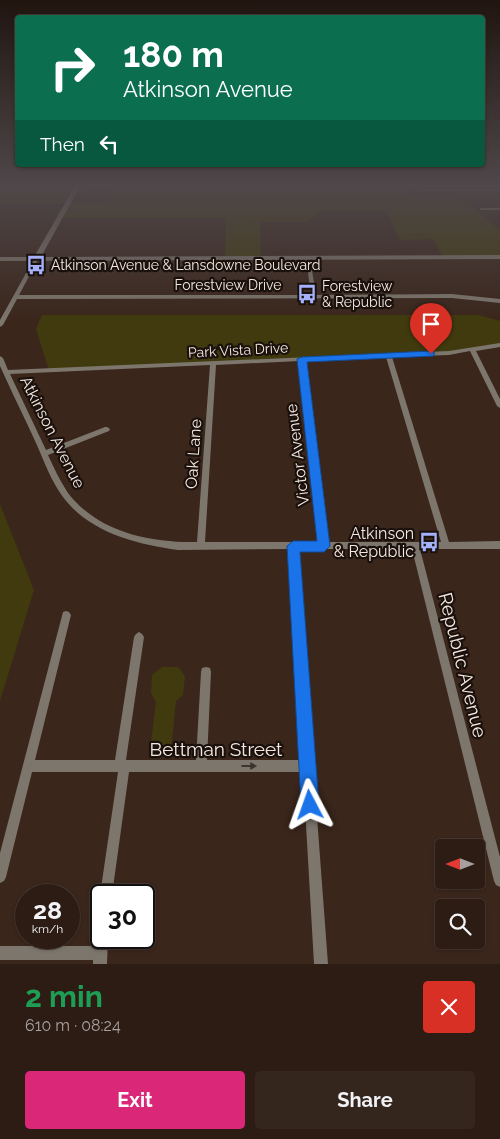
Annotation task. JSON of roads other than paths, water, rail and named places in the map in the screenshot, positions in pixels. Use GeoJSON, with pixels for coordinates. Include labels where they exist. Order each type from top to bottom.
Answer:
{"type":"FeatureCollection","features":[{"type":"Feature","properties":{"kind":"street"},"geometry":{"type":"LineString","coordinates":[[0,325],[52,231]]}},
{"type":"Feature","properties":{"kind":"street"},"geometry":{"type":"LineString","coordinates":[[0,258],[500,257]]}},
{"type":"Feature","properties":{"kind":"street"},"geometry":{"type":"LineString","coordinates":[[308,258],[314,296]]}},
{"type":"Feature","properties":{"kind":"street","name":"Forestview Drive"},"geometry":{"type":"LineString","coordinates":[[15,297],[452,296],[500,301]]}},
{"type":"Feature","properties":{"kind":"street","name":"Park Vista Drive"},"geometry":{"type":"LineString","coordinates":[[6,372],[389,356],[473,350],[500,345]]}},
{"type":"Feature","properties":{"kind":"street"},"geometry":{"type":"LineString","coordinates":[[473,350],[500,406]]}},
{"type":"Feature","properties":{"kind":"street"},"geometry":{"type":"LineString","coordinates":[[389,356],[446,546]]}},
{"type":"Feature","properties":{"kind":"street","name":"Atkinson Avenue"},"geometry":{"type":"LineString","coordinates":[[0,358],[44,454],[67,496],[84,514],[114,531],[145,542],[178,546],[500,545]]}},
{"type":"Feature","properties":{"kind":"street","name":"Victor Avenue"},"geometry":{"type":"LineString","coordinates":[[302,359],[324,546]]}},
{"type":"Feature","properties":{"kind":"street","name":"Oak Lane"},"geometry":{"type":"LineString","coordinates":[[201,546],[213,363]]}},
{"type":"Feature","properties":{"kind":"street"},"geometry":{"type":"LineString","coordinates":[[44,454],[107,428]]}},
{"type":"Feature","properties":{"kind":"street"},"geometry":{"type":"LineString","coordinates":[[293,546],[321,964]]}},
{"type":"Feature","properties":{"kind":"street","name":"Republic Avenue"},"geometry":{"type":"LineString","coordinates":[[415,546],[500,881]]}},
{"type":"Feature","properties":{"kind":"street"},"geometry":{"type":"LineString","coordinates":[[0,876],[66,615]]}},
{"type":"Feature","properties":{"kind":"street"},"geometry":{"type":"LineString","coordinates":[[107,884],[139,637]]}},
{"type":"Feature","properties":{"kind":"street"},"geometry":{"type":"LineString","coordinates":[[201,766],[206,672]]}},
{"type":"Feature","properties":{"kind":"street","name":"Bettman Street"},"geometry":{"type":"LineString","coordinates":[[28,766],[308,766]]}},
{"type":"Feature","properties":{"kind":"street"},"geometry":{"type":"LineString","coordinates":[[0,953],[100,958]]}},
{"type":"Feature","properties":{"kind":"place","name":"Atkinson Avenue & Lansdowne Boulevard"},"geometry":{"type":"Point","coordinates":[36,265]}},
{"type":"Feature","properties":{"kind":"place","name":"Forestview & Republic"},"geometry":{"type":"Point","coordinates":[307,294]}},
{"type":"Feature","properties":{"kind":"place","name":"Atkinson & Republic"},"geometry":{"type":"Point","coordinates":[429,542]}}]}
